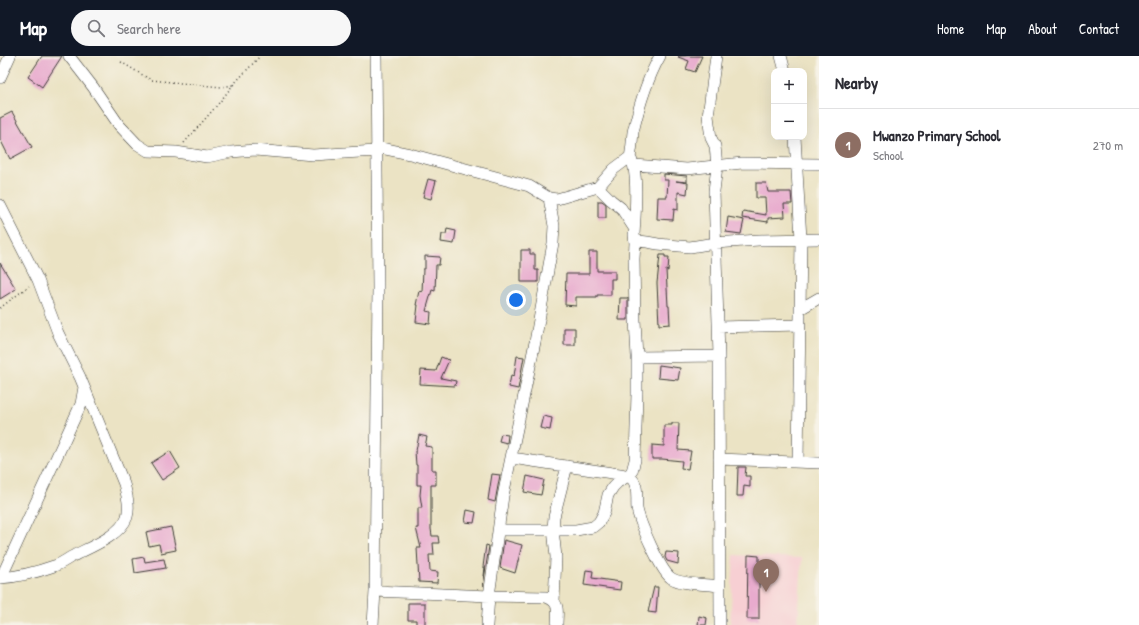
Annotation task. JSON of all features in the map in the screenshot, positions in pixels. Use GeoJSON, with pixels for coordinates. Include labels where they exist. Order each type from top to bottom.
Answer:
{"type":"FeatureCollection","features":[{"type":"Feature","properties":{"kind":"street"},"geometry":{"type":"LineString","coordinates":[[0,78],[10,56]]}},
{"type":"Feature","properties":{"kind":"street"},"geometry":{"type":"LineString","coordinates":[[69,56],[94,87],[119,125],[137,144],[148,151],[176,152],[207,157],[230,152],[256,150],[313,155],[376,149],[410,154],[529,186],[549,198],[557,199],[598,187],[614,169],[632,161],[688,169],[742,163],[819,164]]}},
{"type":"Feature","properties":{"kind":"street"},"geometry":{"type":"LineString","coordinates":[[373,625],[375,591],[378,288],[376,56]]}},
{"type":"Feature","properties":{"kind":"street"},"geometry":{"type":"LineString","coordinates":[[499,530],[576,530],[593,527],[599,522],[608,496],[613,487],[628,476],[632,471],[635,460],[637,357],[634,259],[636,178],[632,161],[633,134],[649,77],[660,56]]}},
{"type":"Feature","properties":{"kind":"street"},"geometry":{"type":"LineString","coordinates":[[716,56],[708,116],[717,166],[714,191],[719,356],[720,625]]}},
{"type":"Feature","properties":{"kind":"street"},"geometry":{"type":"LineString","coordinates":[[781,56],[784,68]]}},
{"type":"Feature","properties":{"kind":"street"},"geometry":{"type":"LineString","coordinates":[[795,140],[800,239],[798,462]]}},
{"type":"Feature","properties":{"kind":"street"},"geometry":{"type":"LineString","coordinates":[[598,187],[621,208],[634,228]]}},
{"type":"Feature","properties":{"kind":"street"},"geometry":{"type":"LineString","coordinates":[[487,625],[489,596],[503,496],[512,458],[553,243],[554,226],[549,198]]}},
{"type":"Feature","properties":{"kind":"street"},"geometry":{"type":"LineString","coordinates":[[0,206],[38,280],[58,332],[84,386],[124,484],[128,509],[126,518],[118,530],[100,543],[55,566],[1,578]]}},
{"type":"Feature","properties":{"kind":"street"},"geometry":{"type":"LineString","coordinates":[[635,243],[639,241],[690,247],[715,243],[819,239]]}},
{"type":"Feature","properties":{"kind":"street"},"geometry":{"type":"LineString","coordinates":[[800,308],[819,298]]}},
{"type":"Feature","properties":{"kind":"street"},"geometry":{"type":"LineString","coordinates":[[718,327],[800,325]]}},
{"type":"Feature","properties":{"kind":"street"},"geometry":{"type":"LineString","coordinates":[[637,357],[719,356]]}},
{"type":"Feature","properties":{"kind":"street"},"geometry":{"type":"LineString","coordinates":[[1,578],[81,404],[84,386]]}},
{"type":"Feature","properties":{"kind":"street"},"geometry":{"type":"LineString","coordinates":[[512,458],[628,476],[635,483],[637,506],[640,518],[651,545],[664,570],[671,578],[682,582],[720,586]]}},
{"type":"Feature","properties":{"kind":"street"},"geometry":{"type":"LineString","coordinates":[[719,459],[819,463]]}},
{"type":"Feature","properties":{"kind":"street"},"geometry":{"type":"LineString","coordinates":[[557,625],[557,609],[554,601],[556,557],[553,529],[554,517],[567,466]]}},
{"type":"Feature","properties":{"kind":"street"},"geometry":{"type":"LineString","coordinates":[[375,591],[546,597],[554,601]]}},
{"type":"Feature","properties":{"kind":"path"},"geometry":{"type":"LineString","coordinates":[[176,152],[233,85],[260,56]]}},
{"type":"Feature","properties":{"kind":"path"},"geometry":{"type":"LineString","coordinates":[[121,62],[150,80],[221,87],[233,85]]}},
{"type":"Feature","properties":{"kind":"path"},"geometry":{"type":"LineString","coordinates":[[0,308],[38,280]]}},
{"type":"Feature","properties":{"kind":"shaded area"},"geometry":{"type":"Polygon","coordinates":[[[734,555],[802,558],[798,625],[730,625],[734,555]]]}},
{"type":"Feature","properties":{"kind":"building"},"geometry":{"type":"Polygon","coordinates":[[[42,56],[62,56],[42,87],[28,77],[42,56]]]}},
{"type":"Feature","properties":{"kind":"building"},"geometry":{"type":"Polygon","coordinates":[[[702,56],[695,72],[686,69],[689,61],[678,57],[702,56]]]}},
{"type":"Feature","properties":{"kind":"building"},"geometry":{"type":"Polygon","coordinates":[[[12,112],[32,147],[10,159],[0,139],[0,118],[12,112]]]}},
{"type":"Feature","properties":{"kind":"building"},"geometry":{"type":"Polygon","coordinates":[[[664,174],[687,176],[687,182],[676,181],[688,183],[687,194],[678,192],[678,210],[674,209],[673,220],[657,219],[658,197],[667,197],[668,180],[664,180],[664,174]]]}},
{"type":"Feature","properties":{"kind":"building"},"geometry":{"type":"Polygon","coordinates":[[[428,179],[436,181],[431,199],[423,197],[428,179]]]}},
{"type":"Feature","properties":{"kind":"building"},"geometry":{"type":"Polygon","coordinates":[[[756,183],[766,183],[768,192],[791,192],[792,204],[784,204],[785,217],[768,218],[768,222],[742,218],[743,211],[766,215],[765,198],[756,198],[756,183]]]}},
{"type":"Feature","properties":{"kind":"building"},"geometry":{"type":"Polygon","coordinates":[[[598,201],[602,201],[606,204],[606,218],[598,218],[598,201]]]}},
{"type":"Feature","properties":{"kind":"building"},"geometry":{"type":"Polygon","coordinates":[[[728,217],[744,220],[741,234],[726,232],[728,217]]]}},
{"type":"Feature","properties":{"kind":"building"},"geometry":{"type":"Polygon","coordinates":[[[447,229],[456,231],[454,244],[441,242],[442,234],[446,234],[447,229]]]}},
{"type":"Feature","properties":{"kind":"building"},"geometry":{"type":"Polygon","coordinates":[[[521,250],[530,250],[530,254],[535,254],[535,270],[538,270],[538,282],[521,282],[521,250]]]}},
{"type":"Feature","properties":{"kind":"building"},"geometry":{"type":"Polygon","coordinates":[[[589,252],[597,252],[597,271],[615,271],[615,279],[611,279],[611,295],[576,297],[576,306],[565,305],[566,274],[589,274],[589,252]]]}},
{"type":"Feature","properties":{"kind":"building"},"geometry":{"type":"Polygon","coordinates":[[[660,255],[669,257],[668,271],[666,270],[670,324],[659,325],[657,283],[660,255]]]}},
{"type":"Feature","properties":{"kind":"building"},"geometry":{"type":"Polygon","coordinates":[[[425,256],[440,257],[439,265],[436,265],[435,291],[432,290],[426,311],[431,312],[430,324],[416,322],[418,305],[416,305],[419,291],[422,292],[425,256]]]}},
{"type":"Feature","properties":{"kind":"building"},"geometry":{"type":"Polygon","coordinates":[[[0,263],[16,289],[0,299],[0,263]]]}},
{"type":"Feature","properties":{"kind":"building"},"geometry":{"type":"Polygon","coordinates":[[[620,298],[628,298],[628,320],[619,320],[620,298]]]}},
{"type":"Feature","properties":{"kind":"building"},"geometry":{"type":"Polygon","coordinates":[[[564,328],[575,328],[575,345],[564,345],[564,328]]]}},
{"type":"Feature","properties":{"kind":"building"},"geometry":{"type":"Polygon","coordinates":[[[517,356],[524,357],[518,389],[509,387],[511,375],[514,376],[517,356]]]}},
{"type":"Feature","properties":{"kind":"building"},"geometry":{"type":"Polygon","coordinates":[[[441,357],[449,360],[441,378],[456,381],[455,386],[420,384],[421,370],[436,371],[441,357]]]}},
{"type":"Feature","properties":{"kind":"building"},"geometry":{"type":"Polygon","coordinates":[[[659,365],[680,368],[678,380],[658,378],[659,365]]]}},
{"type":"Feature","properties":{"kind":"building"},"geometry":{"type":"Polygon","coordinates":[[[543,416],[552,418],[550,430],[540,428],[543,416]]]}},
{"type":"Feature","properties":{"kind":"building"},"geometry":{"type":"Polygon","coordinates":[[[672,423],[679,423],[678,450],[691,451],[688,469],[681,468],[682,461],[652,459],[652,445],[664,446],[664,425],[672,425],[672,423]]]}},
{"type":"Feature","properties":{"kind":"building"},"geometry":{"type":"Polygon","coordinates":[[[501,434],[508,435],[507,443],[499,441],[501,434]]]}},
{"type":"Feature","properties":{"kind":"building"},"geometry":{"type":"Polygon","coordinates":[[[419,435],[427,437],[425,446],[432,447],[432,470],[436,470],[436,485],[431,485],[431,529],[432,536],[438,536],[439,543],[433,543],[434,555],[429,555],[430,571],[438,572],[437,583],[419,582],[417,548],[421,548],[416,528],[418,528],[418,508],[422,508],[420,495],[421,485],[417,485],[415,451],[419,435]]]}},
{"type":"Feature","properties":{"kind":"building"},"geometry":{"type":"Polygon","coordinates":[[[170,451],[180,468],[162,480],[151,463],[170,451]]]}},
{"type":"Feature","properties":{"kind":"building"},"geometry":{"type":"Polygon","coordinates":[[[738,467],[746,467],[745,476],[750,476],[750,487],[744,486],[743,496],[737,496],[738,467]]]}},
{"type":"Feature","properties":{"kind":"building"},"geometry":{"type":"Polygon","coordinates":[[[492,474],[500,475],[495,502],[488,500],[492,474]]]}},
{"type":"Feature","properties":{"kind":"building"},"geometry":{"type":"Polygon","coordinates":[[[527,476],[544,480],[541,495],[524,492],[527,476]]]}},
{"type":"Feature","properties":{"kind":"building"},"geometry":{"type":"Polygon","coordinates":[[[467,510],[476,512],[474,523],[465,522],[467,510]]]}},
{"type":"Feature","properties":{"kind":"building"},"geometry":{"type":"Polygon","coordinates":[[[171,527],[176,550],[161,553],[159,544],[149,546],[146,532],[171,527]]]}},
{"type":"Feature","properties":{"kind":"building"},"geometry":{"type":"Polygon","coordinates":[[[504,540],[522,545],[515,573],[500,568],[504,540]]]}},
{"type":"Feature","properties":{"kind":"building"},"geometry":{"type":"Polygon","coordinates":[[[486,545],[489,546],[483,586],[485,567],[483,567],[486,545]]]}},
{"type":"Feature","properties":{"kind":"building"},"geometry":{"type":"Polygon","coordinates":[[[666,552],[679,553],[678,564],[667,561],[665,557],[666,552]]]}},
{"type":"Feature","properties":{"kind":"building"},"geometry":{"type":"Polygon","coordinates":[[[748,555],[759,556],[759,619],[747,619],[748,555]]]}},
{"type":"Feature","properties":{"kind":"building"},"geometry":{"type":"Polygon","coordinates":[[[144,557],[145,562],[164,559],[166,568],[135,573],[133,559],[144,557]]]}},
{"type":"Feature","properties":{"kind":"building"},"geometry":{"type":"Polygon","coordinates":[[[586,570],[593,571],[592,578],[621,582],[620,590],[584,585],[586,570]]]}},
{"type":"Feature","properties":{"kind":"building"},"geometry":{"type":"Polygon","coordinates":[[[654,587],[658,587],[656,613],[648,612],[654,587]]]}},
{"type":"Feature","properties":{"kind":"building"},"geometry":{"type":"Polygon","coordinates":[[[408,603],[425,603],[425,625],[416,625],[416,620],[408,620],[408,603]]]}},
{"type":"Feature","properties":{"kind":"building"},"geometry":{"type":"Polygon","coordinates":[[[699,616],[707,618],[706,625],[698,625],[699,616]]]}},
{"type":"Feature","properties":{"kind":"place","name":"Mwanzo Primary School"},"geometry":{"type":"Point","coordinates":[766,592]}}]}
